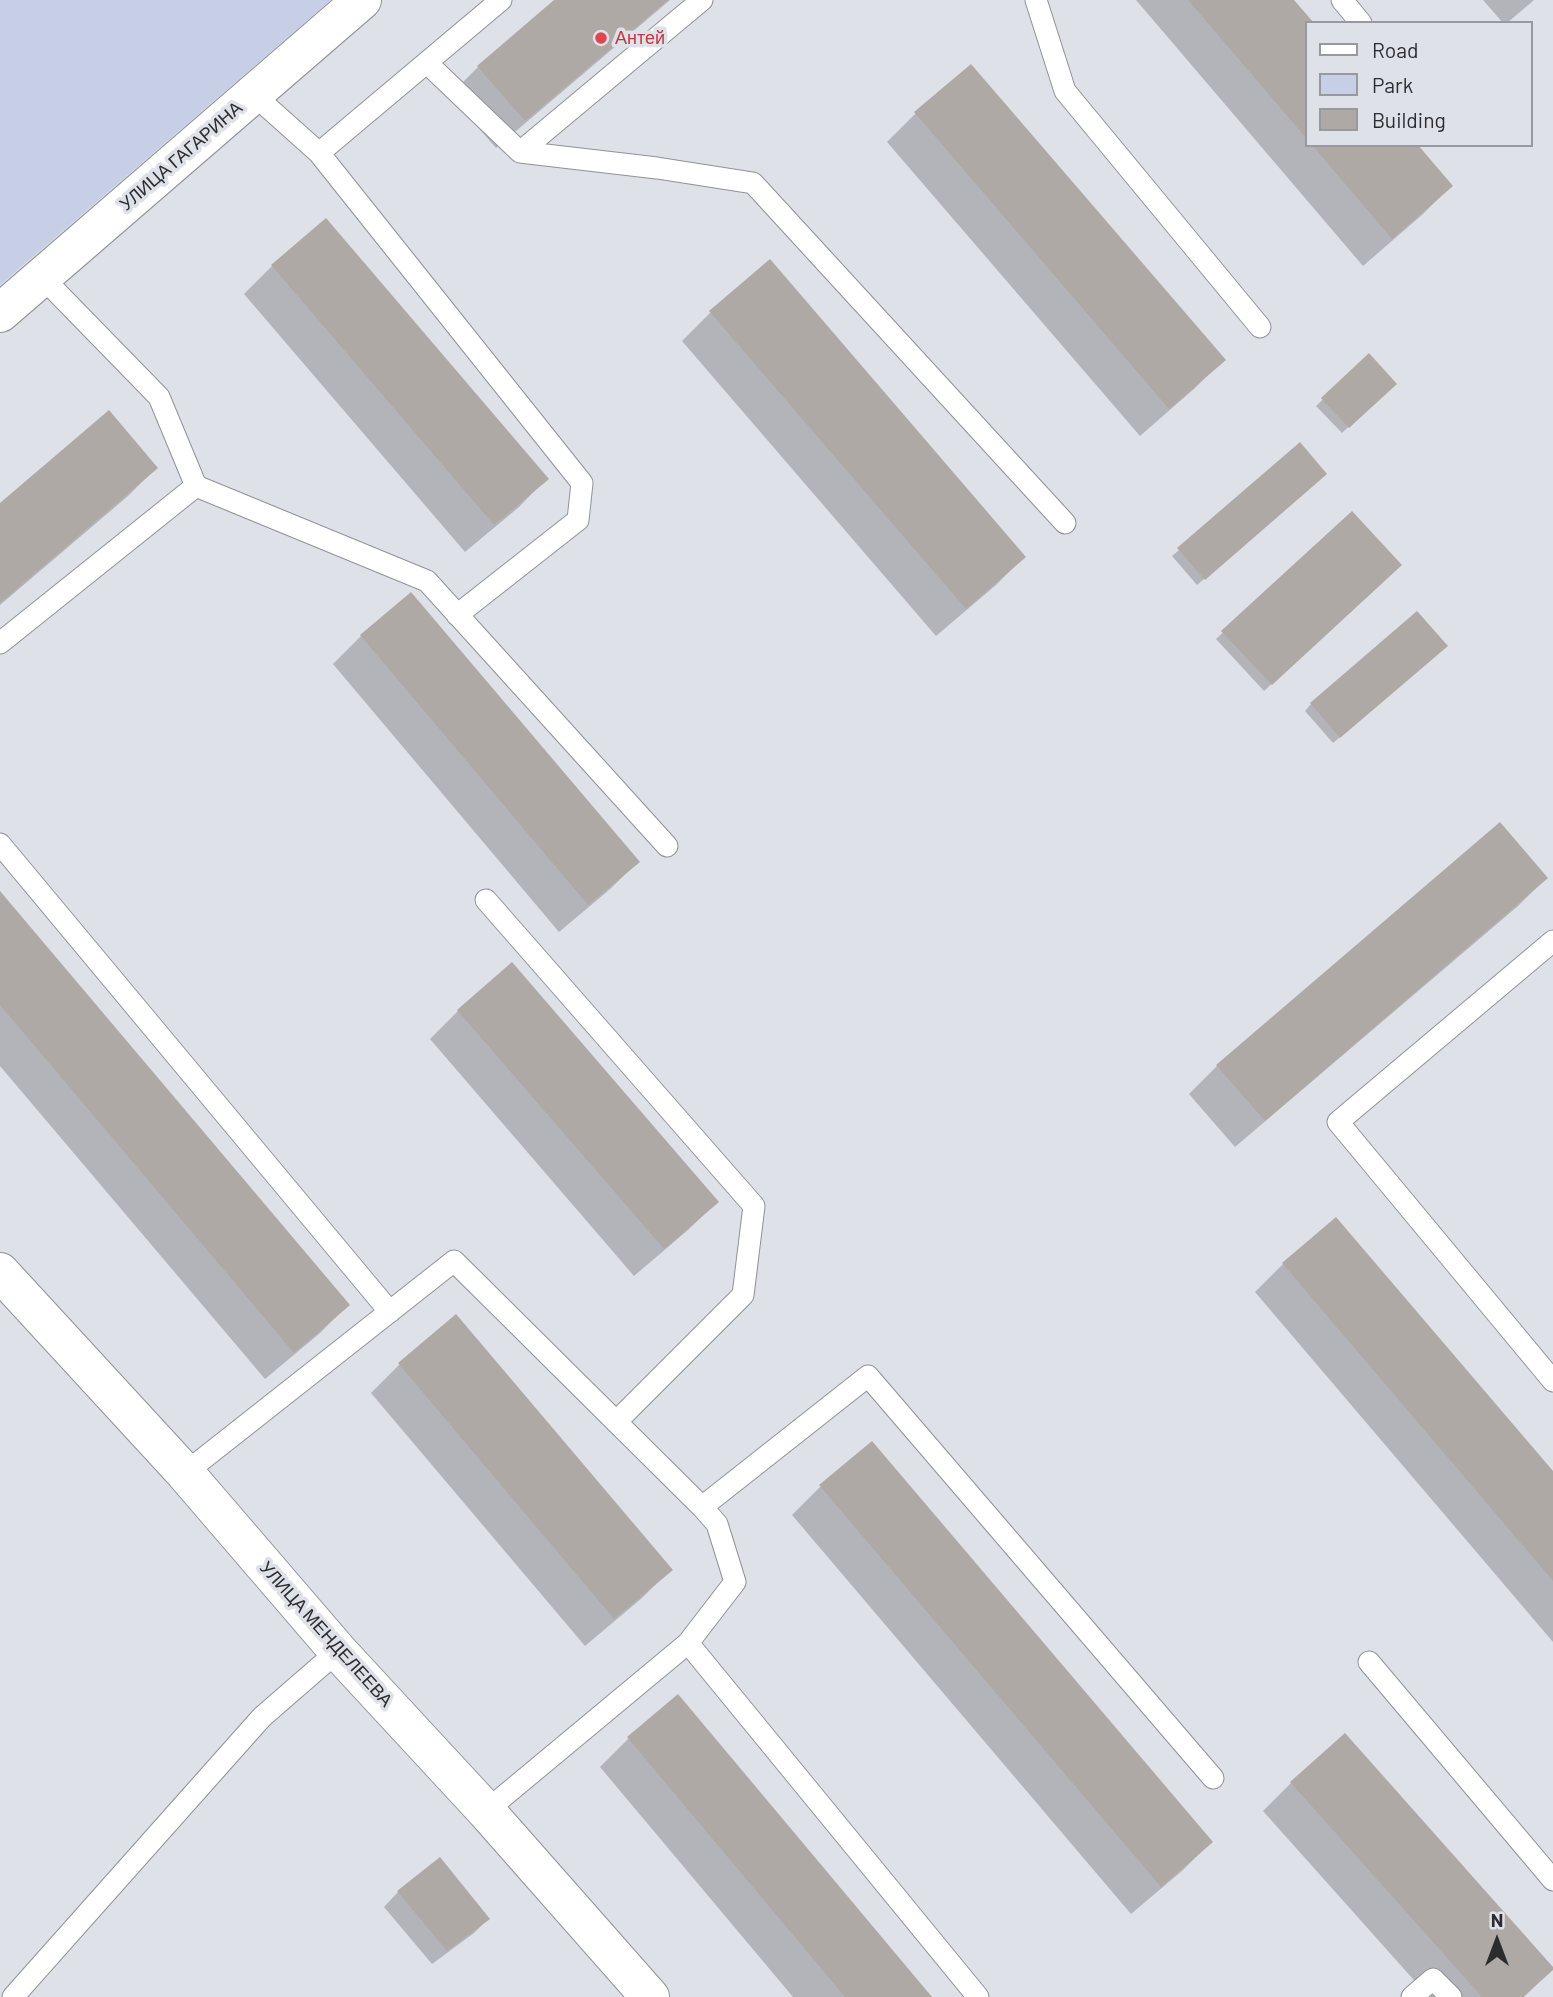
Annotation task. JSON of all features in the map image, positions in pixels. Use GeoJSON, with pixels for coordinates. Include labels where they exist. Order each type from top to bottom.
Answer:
{"type":"FeatureCollection","features":[{"type":"Feature","properties":{"kind":"street","name":"УЛИЦА ГАГАРИНА"},"geometry":{"type":"LineString","coordinates":[[0,313],[362,0]]}},
{"type":"Feature","properties":{"kind":"street","name":"УЛИЦА МЕНДЕЛЕЕВА"},"geometry":{"type":"LineString","coordinates":[[0,1272],[185,1473],[338,1651],[486,1811],[650,1997]]}},
{"type":"Feature","properties":{"kind":"lane"},"geometry":{"type":"LineString","coordinates":[[319,153],[501,0]]}},
{"type":"Feature","properties":{"kind":"lane"},"geometry":{"type":"LineString","coordinates":[[520,152],[702,0]]}},
{"type":"Feature","properties":{"kind":"lane"},"geometry":{"type":"LineString","coordinates":[[1036,0],[1065,91],[1260,327]]}},
{"type":"Feature","properties":{"kind":"lane"},"geometry":{"type":"LineString","coordinates":[[1342,0],[1359,21]]}},
{"type":"Feature","properties":{"kind":"lane"},"geometry":{"type":"LineString","coordinates":[[427,63],[520,152],[657,168],[753,183],[1065,523]]}},
{"type":"Feature","properties":{"kind":"lane"},"geometry":{"type":"LineString","coordinates":[[253,94],[319,153],[582,483],[578,520],[457,615]]}},
{"type":"Feature","properties":{"kind":"lane"},"geometry":{"type":"LineString","coordinates":[[41,277],[159,397],[196,486],[427,581],[667,846]]}},
{"type":"Feature","properties":{"kind":"lane"},"geometry":{"type":"LineString","coordinates":[[0,643],[196,486]]}},
{"type":"Feature","properties":{"kind":"lane"},"geometry":{"type":"LineString","coordinates":[[0,844],[390,1312]]}},
{"type":"Feature","properties":{"kind":"lane"},"geometry":{"type":"LineString","coordinates":[[486,900],[754,1206],[743,1295],[616,1422]]}},
{"type":"Feature","properties":{"kind":"lane"},"geometry":{"type":"LineString","coordinates":[[1553,941],[1338,1122],[1553,1381]]}},
{"type":"Feature","properties":{"kind":"lane"},"geometry":{"type":"LineString","coordinates":[[185,1473],[454,1261],[702,1507],[717,1524],[735,1581],[688,1643],[486,1811]]}},
{"type":"Feature","properties":{"kind":"lane"},"geometry":{"type":"LineString","coordinates":[[702,1507],[868,1376],[1213,1778]]}},
{"type":"Feature","properties":{"kind":"lane"},"geometry":{"type":"LineString","coordinates":[[688,1643],[978,1997]]}},
{"type":"Feature","properties":{"kind":"lane"},"geometry":{"type":"LineString","coordinates":[[13,1997],[262,1717],[338,1651]]}},
{"type":"Feature","properties":{"kind":"lane"},"geometry":{"type":"LineString","coordinates":[[1369,1662],[1553,1880]]}},
{"type":"Feature","properties":{"kind":"lane"},"geometry":{"type":"LineString","coordinates":[[1412,1997],[1433,1979],[1451,1997]]}},
{"type":"Feature","properties":{"kind":"green space"},"geometry":{"type":"Polygon","coordinates":[[[0,0],[331,0],[0,285],[0,0]]]}},
{"type":"Feature","properties":{"kind":"building"},"geometry":{"type":"Polygon","coordinates":[[[554,0],[668,0],[525,121],[477,66],[554,0]]]}},
{"type":"Feature","properties":{"kind":"building"},"geometry":{"type":"Polygon","coordinates":[[[1188,0],[1294,0],[1312,21],[1304,21],[1304,136],[1188,0]]]}},
{"type":"Feature","properties":{"kind":"building"},"geometry":{"type":"Polygon","coordinates":[[[971,64],[1226,360],[1169,409],[914,112],[971,64]]]}},
{"type":"Feature","properties":{"kind":"building"},"geometry":{"type":"Polygon","coordinates":[[[1314,147],[1420,147],[1453,186],[1392,239],[1314,147]]]}},
{"type":"Feature","properties":{"kind":"building"},"geometry":{"type":"Polygon","coordinates":[[[326,218],[549,479],[494,525],[271,265],[326,218]]]}},
{"type":"Feature","properties":{"kind":"building"},"geometry":{"type":"Polygon","coordinates":[[[770,259],[1026,557],[966,609],[709,311],[770,259]]]}},
{"type":"Feature","properties":{"kind":"building"},"geometry":{"type":"Polygon","coordinates":[[[1369,353],[1397,384],[1349,428],[1321,398],[1369,353]]]}},
{"type":"Feature","properties":{"kind":"building"},"geometry":{"type":"Polygon","coordinates":[[[109,410],[158,468],[0,603],[0,503],[109,410]]]}},
{"type":"Feature","properties":{"kind":"building"},"geometry":{"type":"Polygon","coordinates":[[[1300,442],[1327,474],[1205,580],[1177,548],[1300,442]]]}},
{"type":"Feature","properties":{"kind":"building"},"geometry":{"type":"Polygon","coordinates":[[[1352,511],[1402,565],[1272,685],[1221,631],[1352,511]]]}},
{"type":"Feature","properties":{"kind":"building"},"geometry":{"type":"Polygon","coordinates":[[[411,592],[640,862],[588,905],[360,635],[411,592]]]}},
{"type":"Feature","properties":{"kind":"building"},"geometry":{"type":"Polygon","coordinates":[[[1417,611],[1448,646],[1340,738],[1310,703],[1417,611]]]}},
{"type":"Feature","properties":{"kind":"building"},"geometry":{"type":"Polygon","coordinates":[[[1500,822],[1548,878],[1265,1121],[1216,1065],[1500,822]]]}},
{"type":"Feature","properties":{"kind":"building"},"geometry":{"type":"Polygon","coordinates":[[[0,891],[350,1305],[294,1353],[0,1005],[0,891]]]}},
{"type":"Feature","properties":{"kind":"building"},"geometry":{"type":"Polygon","coordinates":[[[512,962],[719,1202],[664,1249],[457,1010],[512,962]]]}},
{"type":"Feature","properties":{"kind":"building"},"geometry":{"type":"Polygon","coordinates":[[[1336,1217],[1553,1471],[1553,1581],[1282,1263],[1336,1217]]]}},
{"type":"Feature","properties":{"kind":"building"},"geometry":{"type":"Polygon","coordinates":[[[456,1314],[673,1570],[614,1619],[398,1363],[456,1314]]]}},
{"type":"Feature","properties":{"kind":"building"},"geometry":{"type":"Polygon","coordinates":[[[872,1441],[1213,1842],[1161,1887],[819,1485],[872,1441]]]}},
{"type":"Feature","properties":{"kind":"building"},"geometry":{"type":"Polygon","coordinates":[[[678,1694],[932,1997],[845,1997],[627,1737],[678,1694]]]}},
{"type":"Feature","properties":{"kind":"building"},"geometry":{"type":"Polygon","coordinates":[[[1345,1733],[1553,1967],[1553,1970],[1523,1997],[1482,1997],[1290,1782],[1345,1733]]]}},
{"type":"Feature","properties":{"kind":"building"},"geometry":{"type":"Polygon","coordinates":[[[440,1857],[490,1919],[447,1951],[397,1891],[440,1857]]]}},
{"type":"Feature","properties":{"kind":"place","name":"Антей"},"geometry":{"type":"Point","coordinates":[601,38]}}]}
